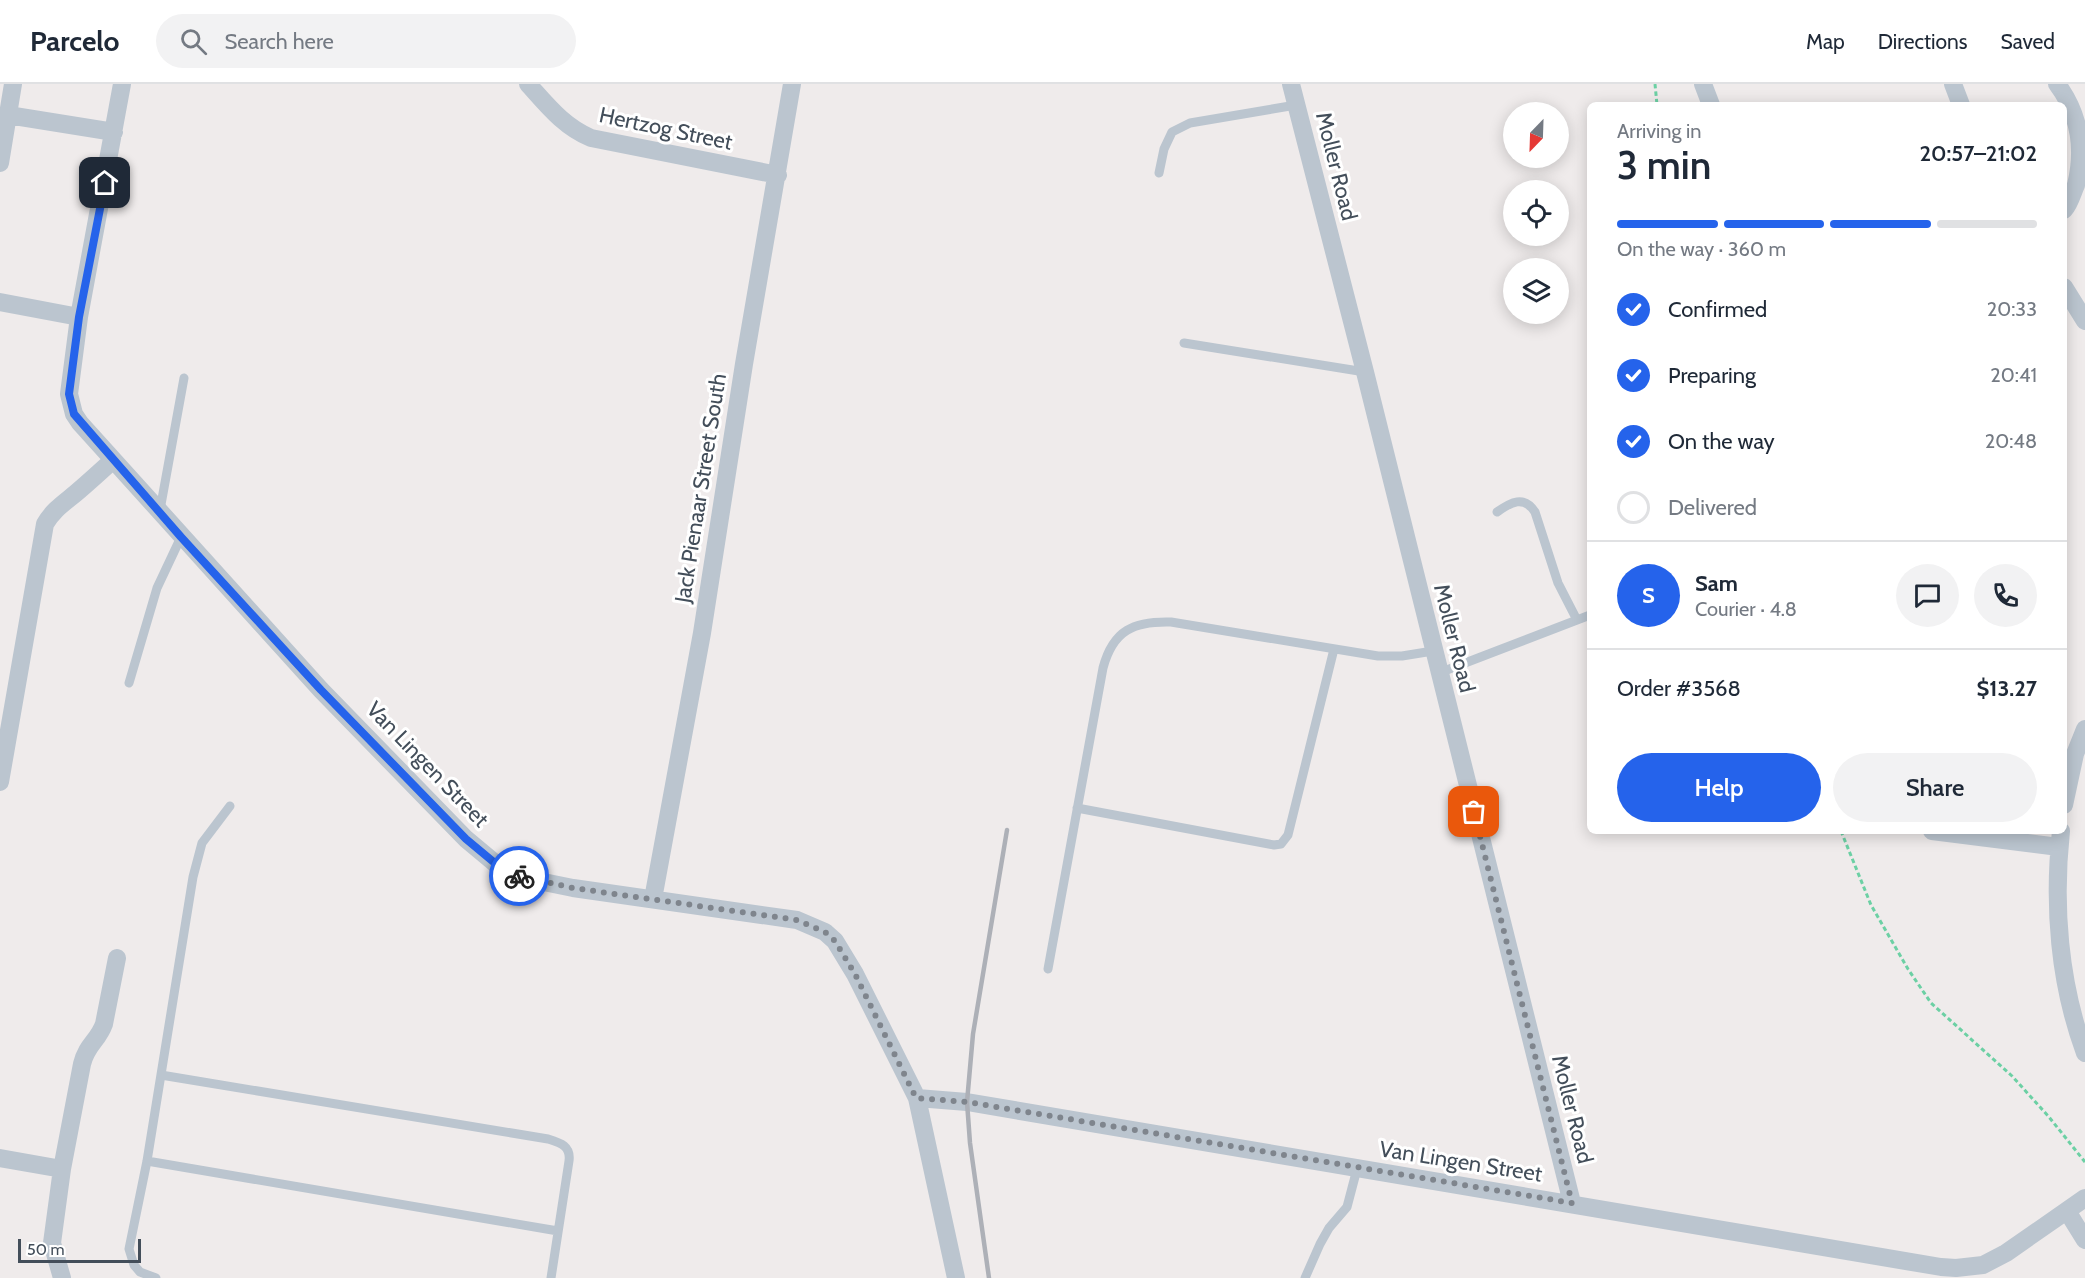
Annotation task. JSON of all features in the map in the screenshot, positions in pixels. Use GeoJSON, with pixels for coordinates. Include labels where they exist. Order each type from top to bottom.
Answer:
{"type":"FeatureCollection","features":[{"type":"Feature","properties":{"kind":"street"},"geometry":{"type":"LineString","coordinates":[[0,163],[13,84]]}},
{"type":"Feature","properties":{"kind":"street"},"geometry":{"type":"LineString","coordinates":[[0,302],[79,317],[122,84]]}},
{"type":"Feature","properties":{"kind":"street","name":"Hertzog Street"},"geometry":{"type":"LineString","coordinates":[[528,84],[560,119],[581,134],[591,138],[778,175]]}},
{"type":"Feature","properties":{"kind":"street","name":"Jack Pienaar Street South"},"geometry":{"type":"LineString","coordinates":[[653,899],[702,633],[742,376],[792,84]]}},
{"type":"Feature","properties":{"kind":"street","name":"Moller Road"},"geometry":{"type":"LineString","coordinates":[[1291,84],[1572,1203]]}},
{"type":"Feature","properties":{"kind":"street"},"geometry":{"type":"LineString","coordinates":[[1703,84],[1710,102]]}},
{"type":"Feature","properties":{"kind":"street"},"geometry":{"type":"LineString","coordinates":[[1953,84],[1959,102]]}},
{"type":"Feature","properties":{"kind":"street"},"geometry":{"type":"LineString","coordinates":[[2058,84],[2075,114],[2081,132],[2081,169],[2067,206]]}},
{"type":"Feature","properties":{"kind":"street"},"geometry":{"type":"LineString","coordinates":[[8,115],[114,132]]}},
{"type":"Feature","properties":{"kind":"street"},"geometry":{"type":"LineString","coordinates":[[2067,292],[2085,321]]}},
{"type":"Feature","properties":{"kind":"street","name":"Van Lingen Street"},"geometry":{"type":"LineString","coordinates":[[79,317],[69,394],[70,404],[80,423],[321,690],[466,839],[496,864],[510,873],[573,888],[797,920],[825,932],[835,941],[855,974],[916,1098],[956,1278]]}},
{"type":"Feature","properties":{"kind":"street"},"geometry":{"type":"LineString","coordinates":[[0,782],[45,524],[61,504],[113,460]]}},
{"type":"Feature","properties":{"kind":"street"},"geometry":{"type":"LineString","coordinates":[[2067,791],[2075,754],[2085,729]]}},
{"type":"Feature","properties":{"kind":"street"},"geometry":{"type":"LineString","coordinates":[[1980,834],[2060,839],[2057,907],[2061,947],[2074,1016],[2085,1053]]}},
{"type":"Feature","properties":{"kind":"street"},"geometry":{"type":"LineString","coordinates":[[62,1278],[52,1243],[62,1169],[85,1052],[101,1032],[104,1024],[117,958]]}},
{"type":"Feature","properties":{"kind":"street","name":"Van Lingen Street"},"geometry":{"type":"LineString","coordinates":[[916,1098],[967,1102],[1941,1267],[1986,1272],[2006,1253],[2085,1198]]}},
{"type":"Feature","properties":{"kind":"street"},"geometry":{"type":"LineString","coordinates":[[0,1158],[62,1169]]}},
{"type":"Feature","properties":{"kind":"street"},"geometry":{"type":"LineString","coordinates":[[2067,1211],[2085,1240]]}},
{"type":"Feature","properties":{"kind":"lane"},"geometry":{"type":"LineString","coordinates":[[1159,173],[1164,148],[1172,132],[1190,123],[1296,105]]}},
{"type":"Feature","properties":{"kind":"lane"},"geometry":{"type":"LineString","coordinates":[[1184,343],[1365,372]]}},
{"type":"Feature","properties":{"kind":"lane"},"geometry":{"type":"LineString","coordinates":[[159,512],[184,378]]}},
{"type":"Feature","properties":{"kind":"lane"},"geometry":{"type":"LineString","coordinates":[[1497,512],[1509,503],[1524,501],[1536,512],[1558,583],[1577,620]]}},
{"type":"Feature","properties":{"kind":"lane"},"geometry":{"type":"LineString","coordinates":[[129,683],[157,588],[181,537]]}},
{"type":"Feature","properties":{"kind":"lane"},"geometry":{"type":"LineString","coordinates":[[1439,673],[1587,616]]}},
{"type":"Feature","properties":{"kind":"lane"},"geometry":{"type":"LineString","coordinates":[[1048,969],[1107,651],[1114,641],[1127,630],[1136,625],[1171,622],[1391,657],[1433,651]]}},
{"type":"Feature","properties":{"kind":"lane"},"geometry":{"type":"LineString","coordinates":[[1077,808],[1274,845],[1281,844],[1288,834],[1334,649]]}},
{"type":"Feature","properties":{"kind":"lane"},"geometry":{"type":"LineString","coordinates":[[156,1278],[140,1272],[134,1265],[129,1250],[147,1161],[198,853],[208,834],[230,806]]}},
{"type":"Feature","properties":{"kind":"lane"},"geometry":{"type":"LineString","coordinates":[[161,1075],[548,1138],[563,1144],[570,1154],[551,1278]]}},
{"type":"Feature","properties":{"kind":"lane"},"geometry":{"type":"LineString","coordinates":[[147,1161],[558,1231]]}},
{"type":"Feature","properties":{"kind":"lane"},"geometry":{"type":"LineString","coordinates":[[1305,1278],[1329,1228],[1347,1207],[1357,1169]]}},
{"type":"Feature","properties":{"kind":"path"},"geometry":{"type":"LineString","coordinates":[[1655,84],[1657,102]]}},
{"type":"Feature","properties":{"kind":"path"},"geometry":{"type":"LineString","coordinates":[[1842,834],[1871,905],[1908,969],[1931,1003],[2012,1076],[2085,1162]]}},
{"type":"Feature","properties":{"kind":"railway"},"geometry":{"type":"LineString","coordinates":[[989,1278],[970,1143],[967,1102],[973,1034],[1007,830]]}},
{"type":"Feature","properties":{"kind":"way so far"},"geometry":{"type":"LineString","coordinates":[[519,876],[573,888],[797,920],[825,932],[835,941],[855,974],[916,1098],[967,1102],[1357,1169],[1572,1203],[1474,812]]}},
{"type":"Feature","properties":{"kind":"route"},"geometry":{"type":"LineString","coordinates":[[105,183],[79,317],[69,394],[74,414],[181,537],[321,690],[466,839],[496,864],[519,876]]}}]}
